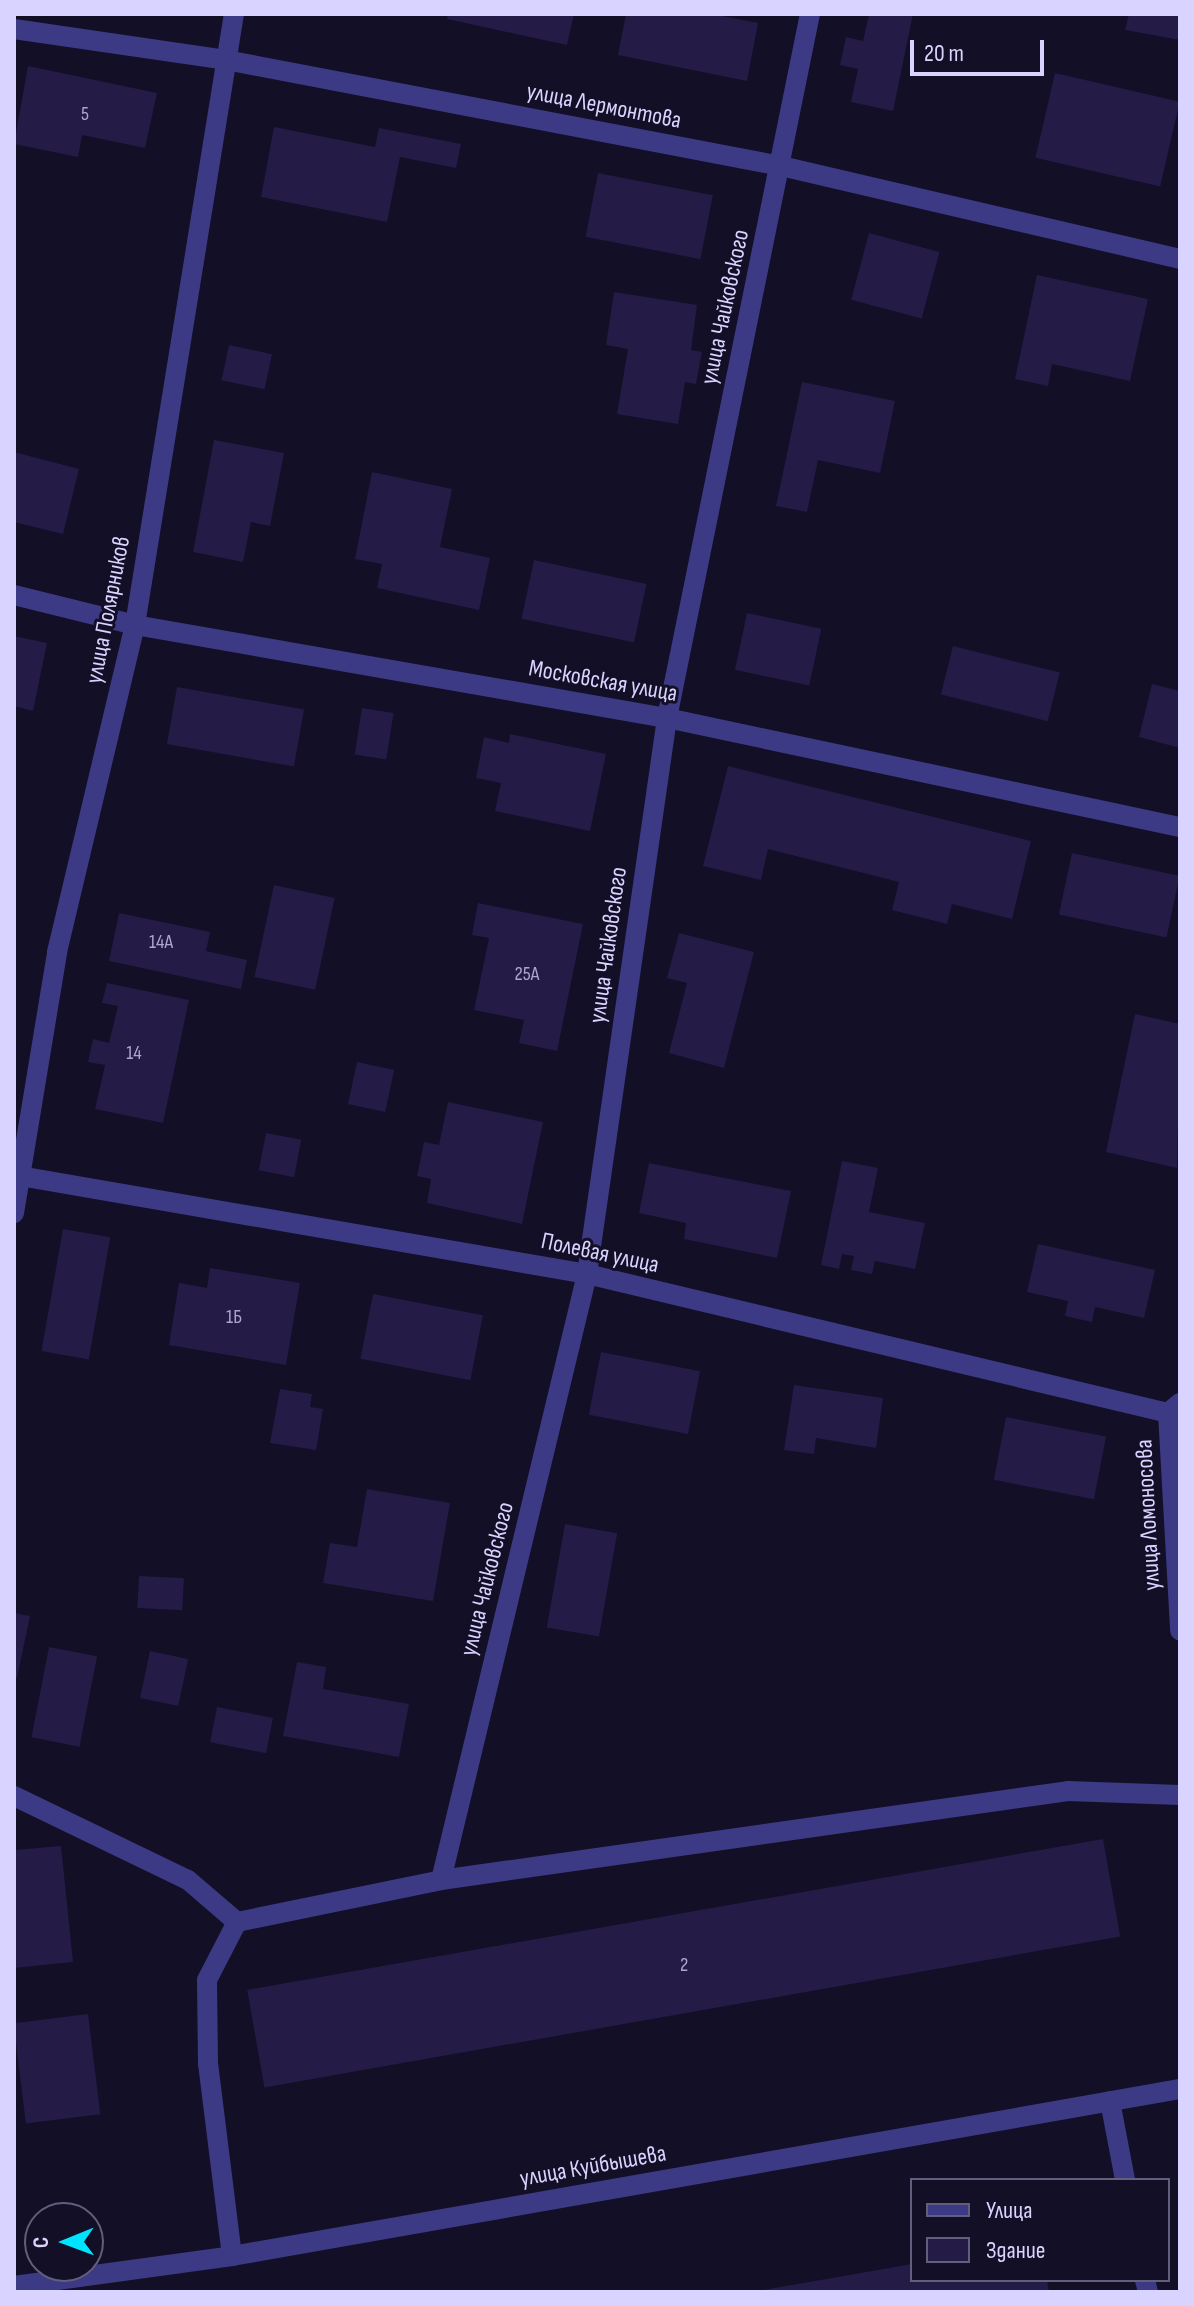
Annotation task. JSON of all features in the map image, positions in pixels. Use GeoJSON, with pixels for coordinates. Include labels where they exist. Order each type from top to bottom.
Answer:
{"type":"FeatureCollection","features":[{"type":"Feature","properties":{"kind":"street","name":"улица Полярников"},"geometry":{"type":"LineString","coordinates":[[14,1213],[57,952],[135,625],[234,14]]}},
{"type":"Feature","properties":{"kind":"street","name":"улица Чайковского"},"geometry":{"type":"LineString","coordinates":[[441,1880],[587,1274],[667,718],[810,14]]}},
{"type":"Feature","properties":{"kind":"street","name":"улица Лермонтова"},"geometry":{"type":"LineString","coordinates":[[14,29],[226,60],[781,166],[1180,259]]}},
{"type":"Feature","properties":{"kind":"street","name":"Московская улица"},"geometry":{"type":"LineString","coordinates":[[14,595],[135,625],[667,718],[1180,827]]}},
{"type":"Feature","properties":{"kind":"street","name":"Полевая улица"},"geometry":{"type":"LineString","coordinates":[[18,1176],[587,1274],[1174,1408]]}},
{"type":"Feature","properties":{"kind":"street","name":"улица Ломоносова"},"geometry":{"type":"LineString","coordinates":[[1174,1408],[1180,1631]]}},
{"type":"Feature","properties":{"kind":"street"},"geometry":{"type":"LineString","coordinates":[[237,1922],[441,1880],[1068,1791],[1180,1795]]}},
{"type":"Feature","properties":{"kind":"street"},"geometry":{"type":"LineString","coordinates":[[14,1796],[188,1880],[237,1922]]}},
{"type":"Feature","properties":{"kind":"street"},"geometry":{"type":"LineString","coordinates":[[232,2256],[208,2063],[207,1980],[237,1922]]}},
{"type":"Feature","properties":{"kind":"street","name":"улица Куйбышева"},"geometry":{"type":"LineString","coordinates":[[14,2286],[232,2256],[1180,2089]]}},
{"type":"Feature","properties":{"kind":"street"},"geometry":{"type":"LineString","coordinates":[[1110,2101],[1125,2178]]}},
{"type":"Feature","properties":{"kind":"building"},"geometry":{"type":"Polygon","coordinates":[[[448,14],[574,14],[567,45],[447,19],[448,14]]]}},
{"type":"Feature","properties":{"kind":"building"},"geometry":{"type":"Polygon","coordinates":[[[626,14],[712,14],[758,23],[747,81],[618,55],[626,14]]]}},
{"type":"Feature","properties":{"kind":"building"},"geometry":{"type":"Polygon","coordinates":[[[869,14],[913,14],[893,111],[851,102],[858,69],[840,65],[846,37],[863,41],[869,14]]]}},
{"type":"Feature","properties":{"kind":"building"},"geometry":{"type":"Polygon","coordinates":[[[1129,14],[1180,14],[1180,40],[1125,30],[1129,14]]]}},
{"type":"Feature","properties":{"kind":"building"},"geometry":{"type":"Polygon","coordinates":[[[28,66],[157,93],[145,148],[82,135],[78,157],[14,144],[28,66]]]}},
{"type":"Feature","properties":{"kind":"building"},"geometry":{"type":"Polygon","coordinates":[[[1055,73],[1180,102],[1160,187],[1035,158],[1055,73]]]}},
{"type":"Feature","properties":{"kind":"building"},"geometry":{"type":"Polygon","coordinates":[[[274,127],[375,147],[379,128],[461,144],[456,168],[400,157],[387,222],[261,197],[274,127]]]}},
{"type":"Feature","properties":{"kind":"building"},"geometry":{"type":"Polygon","coordinates":[[[598,173],[713,195],[700,259],[586,237],[598,173]]]}},
{"type":"Feature","properties":{"kind":"building"},"geometry":{"type":"Polygon","coordinates":[[[869,233],[940,252],[922,319],[851,300],[869,233]]]}},
{"type":"Feature","properties":{"kind":"building"},"geometry":{"type":"Polygon","coordinates":[[[1037,275],[1148,299],[1130,381],[1052,364],[1048,386],[1015,379],[1037,275]]]}},
{"type":"Feature","properties":{"kind":"building"},"geometry":{"type":"Polygon","coordinates":[[[614,292],[697,305],[691,350],[702,352],[696,384],[685,382],[678,424],[617,414],[628,349],[606,345],[614,292]]]}},
{"type":"Feature","properties":{"kind":"building"},"geometry":{"type":"Polygon","coordinates":[[[229,345],[272,354],[265,389],[222,380],[229,345]]]}},
{"type":"Feature","properties":{"kind":"building"},"geometry":{"type":"Polygon","coordinates":[[[802,382],[895,401],[880,473],[818,460],[807,512],[776,506],[802,382]]]}},
{"type":"Feature","properties":{"kind":"building"},"geometry":{"type":"Polygon","coordinates":[[[214,440],[284,453],[270,526],[251,522],[243,562],[193,552],[214,440]]]}},
{"type":"Feature","properties":{"kind":"building"},"geometry":{"type":"Polygon","coordinates":[[[14,452],[79,469],[63,534],[14,522],[14,452]]]}},
{"type":"Feature","properties":{"kind":"building"},"geometry":{"type":"Polygon","coordinates":[[[372,472],[452,489],[440,547],[490,558],[479,610],[377,588],[382,564],[355,559],[372,472]]]}},
{"type":"Feature","properties":{"kind":"building"},"geometry":{"type":"Polygon","coordinates":[[[534,560],[646,584],[634,643],[522,619],[534,560]]]}},
{"type":"Feature","properties":{"kind":"building"},"geometry":{"type":"Polygon","coordinates":[[[747,613],[821,629],[809,686],[735,670],[747,613]]]}},
{"type":"Feature","properties":{"kind":"building"},"geometry":{"type":"Polygon","coordinates":[[[14,636],[47,643],[33,711],[14,706],[14,636]]]}},
{"type":"Feature","properties":{"kind":"building"},"geometry":{"type":"Polygon","coordinates":[[[953,646],[1060,673],[1048,721],[941,695],[953,646]]]}},
{"type":"Feature","properties":{"kind":"building"},"geometry":{"type":"Polygon","coordinates":[[[1152,684],[1180,691],[1180,748],[1139,737],[1152,684]]]}},
{"type":"Feature","properties":{"kind":"building"},"geometry":{"type":"Polygon","coordinates":[[[177,687],[304,709],[294,767],[167,744],[177,687]]]}},
{"type":"Feature","properties":{"kind":"building"},"geometry":{"type":"Polygon","coordinates":[[[362,708],[394,713],[386,759],[355,754],[362,708]]]}},
{"type":"Feature","properties":{"kind":"building"},"geometry":{"type":"Polygon","coordinates":[[[510,734],[606,754],[590,831],[495,811],[501,783],[476,778],[484,737],[509,743],[510,734]]]}},
{"type":"Feature","properties":{"kind":"building"},"geometry":{"type":"Polygon","coordinates":[[[728,766],[1031,841],[1012,919],[952,904],[947,924],[892,910],[899,882],[768,849],[761,880],[703,866],[728,766]]]}},
{"type":"Feature","properties":{"kind":"building"},"geometry":{"type":"Polygon","coordinates":[[[1072,853],[1180,876],[1166,937],[1059,915],[1072,853]]]}},
{"type":"Feature","properties":{"kind":"building"},"geometry":{"type":"Polygon","coordinates":[[[274,885],[335,898],[315,990],[254,977],[274,885]]]}},
{"type":"Feature","properties":{"kind":"building"},"geometry":{"type":"Polygon","coordinates":[[[478,903],[583,924],[557,1051],[519,1043],[524,1020],[474,1010],[489,938],[472,935],[478,903]]]}},
{"type":"Feature","properties":{"kind":"building"},"geometry":{"type":"Polygon","coordinates":[[[119,913],[210,932],[206,951],[247,960],[241,989],[109,961],[119,913]]]}},
{"type":"Feature","properties":{"kind":"building"},"geometry":{"type":"Polygon","coordinates":[[[679,933],[754,952],[724,1068],[669,1053],[687,983],[667,978],[679,933]]]}},
{"type":"Feature","properties":{"kind":"building"},"geometry":{"type":"Polygon","coordinates":[[[107,983],[189,1000],[163,1123],[95,1109],[105,1065],[88,1062],[93,1039],[109,1043],[118,1006],[102,1003],[107,983]]]}},
{"type":"Feature","properties":{"kind":"building"},"geometry":{"type":"Polygon","coordinates":[[[1135,1014],[1180,1024],[1177,1168],[1106,1152],[1135,1014]]]}},
{"type":"Feature","properties":{"kind":"building"},"geometry":{"type":"Polygon","coordinates":[[[357,1062],[394,1070],[385,1112],[348,1104],[357,1062]]]}},
{"type":"Feature","properties":{"kind":"building"},"geometry":{"type":"Polygon","coordinates":[[[448,1102],[543,1122],[522,1224],[427,1203],[431,1179],[417,1176],[424,1142],[439,1145],[448,1102]]]}},
{"type":"Feature","properties":{"kind":"building"},"geometry":{"type":"Polygon","coordinates":[[[266,1133],[301,1140],[294,1177],[259,1170],[266,1133]]]}},
{"type":"Feature","properties":{"kind":"building"},"geometry":{"type":"Polygon","coordinates":[[[842,1161],[878,1168],[869,1212],[925,1223],[915,1269],[875,1261],[872,1274],[851,1270],[854,1256],[842,1254],[839,1269],[821,1265],[842,1161]]]}},
{"type":"Feature","properties":{"kind":"building"},"geometry":{"type":"Polygon","coordinates":[[[649,1163],[791,1191],[777,1258],[684,1239],[686,1223],[639,1213],[649,1163]]]}},
{"type":"Feature","properties":{"kind":"building"},"geometry":{"type":"Polygon","coordinates":[[[63,1229],[110,1237],[89,1359],[41,1351],[63,1229]]]}},
{"type":"Feature","properties":{"kind":"building"},"geometry":{"type":"Polygon","coordinates":[[[1038,1244],[1155,1270],[1144,1318],[1095,1307],[1092,1322],[1065,1316],[1068,1301],[1027,1292],[1038,1244]]]}},
{"type":"Feature","properties":{"kind":"building"},"geometry":{"type":"Polygon","coordinates":[[[210,1268],[300,1283],[286,1365],[169,1345],[179,1283],[207,1288],[210,1268]]]}},
{"type":"Feature","properties":{"kind":"building"},"geometry":{"type":"Polygon","coordinates":[[[373,1294],[483,1315],[470,1380],[360,1359],[373,1294]]]}},
{"type":"Feature","properties":{"kind":"building"},"geometry":{"type":"Polygon","coordinates":[[[601,1352],[700,1371],[688,1434],[589,1415],[601,1352]]]}},
{"type":"Feature","properties":{"kind":"building"},"geometry":{"type":"Polygon","coordinates":[[[794,1385],[883,1398],[876,1448],[816,1438],[814,1454],[784,1450],[794,1385]]]}},
{"type":"Feature","properties":{"kind":"building"},"geometry":{"type":"Polygon","coordinates":[[[280,1389],[312,1394],[310,1407],[323,1409],[316,1450],[270,1443],[280,1389]]]}},
{"type":"Feature","properties":{"kind":"building"},"geometry":{"type":"Polygon","coordinates":[[[1006,1417],[1106,1436],[1094,1499],[994,1480],[1006,1417]]]}},
{"type":"Feature","properties":{"kind":"building"},"geometry":{"type":"Polygon","coordinates":[[[367,1489],[450,1503],[433,1601],[323,1583],[330,1543],[357,1547],[367,1489]]]}},
{"type":"Feature","properties":{"kind":"building"},"geometry":{"type":"Polygon","coordinates":[[[565,1524],[617,1533],[599,1637],[547,1627],[565,1524]]]}},
{"type":"Feature","properties":{"kind":"building"},"geometry":{"type":"Polygon","coordinates":[[[139,1576],[184,1578],[182,1610],[137,1608],[139,1576]]]}},
{"type":"Feature","properties":{"kind":"building"},"geometry":{"type":"Polygon","coordinates":[[[14,1613],[30,1616],[17,1678],[14,1678],[14,1613]]]}},
{"type":"Feature","properties":{"kind":"building"},"geometry":{"type":"Polygon","coordinates":[[[49,1647],[97,1656],[80,1747],[31,1737],[49,1647]]]}},
{"type":"Feature","properties":{"kind":"building"},"geometry":{"type":"Polygon","coordinates":[[[150,1651],[188,1659],[178,1706],[140,1698],[150,1651]]]}},
{"type":"Feature","properties":{"kind":"building"},"geometry":{"type":"Polygon","coordinates":[[[297,1662],[326,1667],[323,1689],[409,1704],[399,1757],[283,1736],[297,1662]]]}},
{"type":"Feature","properties":{"kind":"building"},"geometry":{"type":"Polygon","coordinates":[[[217,1707],[273,1718],[266,1753],[210,1742],[217,1707]]]}},
{"type":"Feature","properties":{"kind":"building"},"geometry":{"type":"Polygon","coordinates":[[[1103,1839],[1120,1936],[264,2087],[247,1990],[1103,1839]]]}},
{"type":"Feature","properties":{"kind":"building"},"geometry":{"type":"Polygon","coordinates":[[[61,1846],[73,1962],[14,1968],[14,1850],[61,1846]]]}},
{"type":"Feature","properties":{"kind":"building"},"geometry":{"type":"Polygon","coordinates":[[[88,2014],[100,2114],[26,2123],[14,2023],[88,2014]]]}},
{"type":"Feature","properties":{"kind":"building"},"geometry":{"type":"Polygon","coordinates":[[[910,2264],[910,2282],[1047,2282],[1049,2292],[752,2292],[910,2264]]]}}]}
